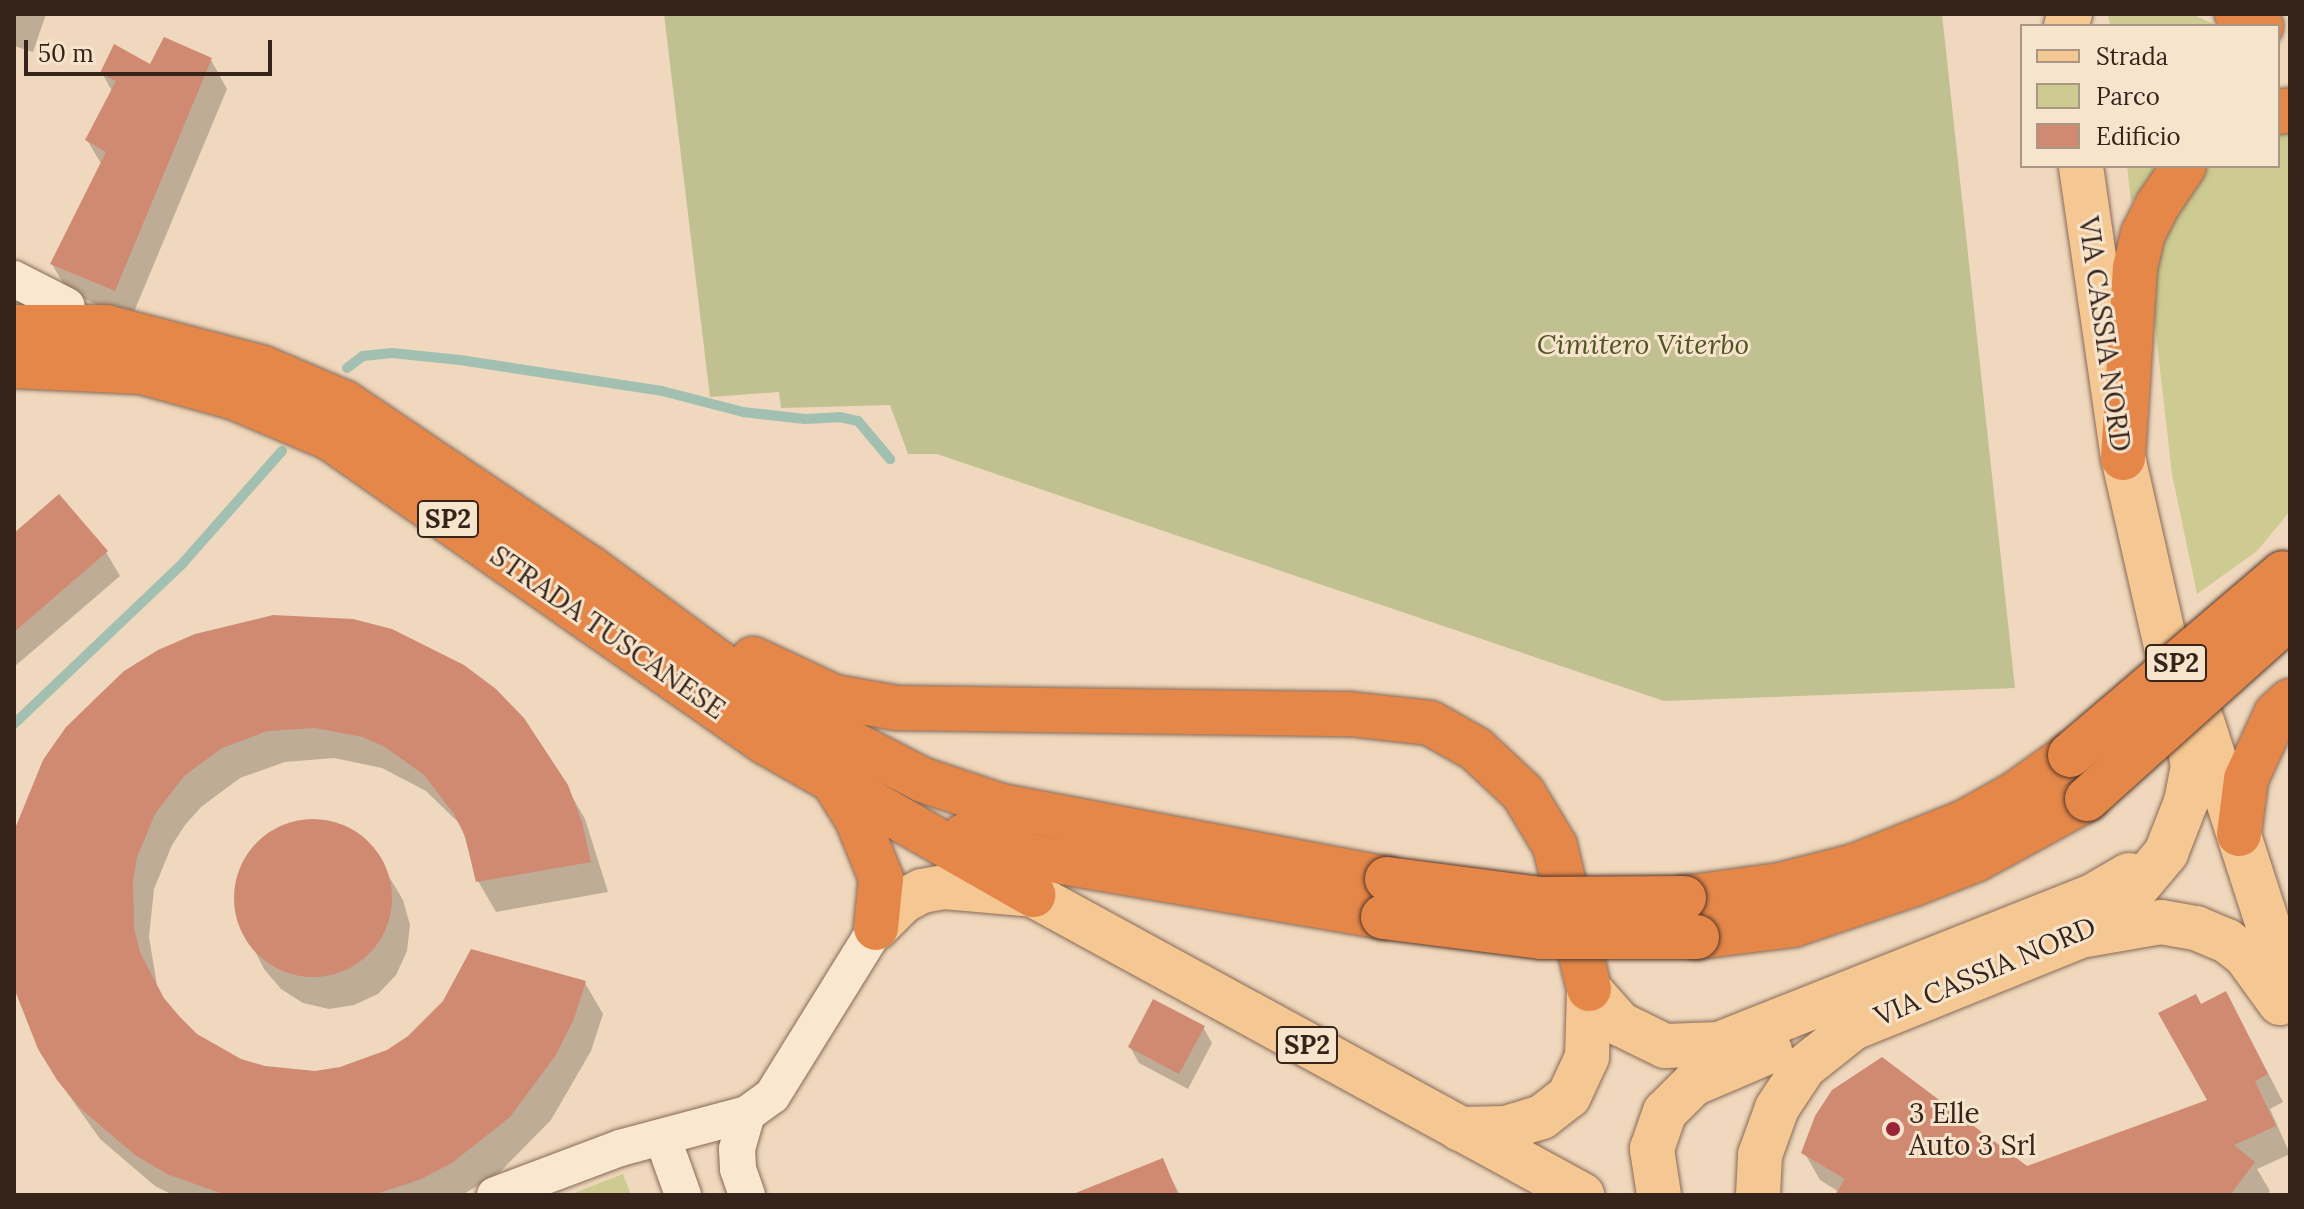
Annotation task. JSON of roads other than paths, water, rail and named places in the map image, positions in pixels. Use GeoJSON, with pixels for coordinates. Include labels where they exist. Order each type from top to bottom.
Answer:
{"type":"FeatureCollection","features":[{"type":"Feature","properties":{"kind":"highway"},"geometry":{"type":"LineString","coordinates":[[2237,14],[2257,24]]}},
{"type":"Feature","properties":{"kind":"highway"},"geometry":{"type":"LineString","coordinates":[[2123,458],[2135,268],[2150,220],[2183,168]]}},
{"type":"Feature","properties":{"kind":"highway"},"geometry":{"type":"LineString","coordinates":[[67,306],[106,327]]}},
{"type":"Feature","properties":{"kind":"highway","name":"STRADA TUSCANESE"},"geometry":{"type":"LineString","coordinates":[[14,327],[106,327],[263,368],[345,403],[590,568]]}},
{"type":"Feature","properties":{"kind":"highway","name":"STRADA TUSCANESE"},"geometry":{"type":"LineString","coordinates":[[14,366],[142,372],[233,397],[330,438],[765,742],[885,813]]}},
{"type":"Feature","properties":{"kind":"highway"},"geometry":{"type":"LineString","coordinates":[[590,568],[782,674],[834,697],[897,708],[1349,714],[1430,723],[1476,749],[1523,793],[1555,846],[1589,989]]}},
{"type":"Feature","properties":{"kind":"highway","name":"SP2"},"geometry":{"type":"LineString","coordinates":[[590,568],[772,702],[923,780],[1001,806],[1385,898]]}},
{"type":"Feature","properties":{"kind":"highway","name":"SP2"},"geometry":{"type":"LineString","coordinates":[[1690,918],[1780,885],[1855,866],[1965,822],[2015,794],[2070,755],[2287,570]]}},
{"type":"Feature","properties":{"kind":"highway","name":"SP2"},"geometry":{"type":"LineString","coordinates":[[885,813],[1033,857],[1385,898],[1541,899],[1690,918],[1793,925],[1977,859],[2087,799],[2290,617]]}},
{"type":"Feature","properties":{"kind":"highway"},"geometry":{"type":"LineString","coordinates":[[2239,834],[2246,779],[2276,714],[2290,701]]}},
{"type":"Feature","properties":{"kind":"highway"},"geometry":{"type":"LineString","coordinates":[[836,785],[857,819],[881,878],[876,928]]}},
{"type":"Feature","properties":{"kind":"highway","name":"SP2"},"geometry":{"type":"LineString","coordinates":[[885,813],[1033,895]]}},
{"type":"Feature","properties":{"kind":"main road","name":"VIA CASSIA NORD"},"geometry":{"type":"LineString","coordinates":[[1758,1195],[1760,1155],[1777,1108],[1804,1067],[1853,1028],[2083,935],[2118,910],[2166,853],[2186,802],[2193,765],[2123,458],[2081,168]]}},
{"type":"Feature","properties":{"kind":"main road","name":"VIA CASSIA NORD"},"geometry":{"type":"LineString","coordinates":[[2143,548],[2239,834],[2276,917],[2290,994]]}},
{"type":"Feature","properties":{"kind":"main road"},"geometry":{"type":"LineString","coordinates":[[1589,989],[1620,1024],[1665,1046],[1719,1044],[2091,897],[2166,853]]}},
{"type":"Feature","properties":{"kind":"main road"},"geometry":{"type":"LineString","coordinates":[[876,928],[903,901],[922,891],[944,887],[1033,895]]}},
{"type":"Feature","properties":{"kind":"main road","name":"SP2"},"geometry":{"type":"LineString","coordinates":[[1033,895],[1582,1195]]}},
{"type":"Feature","properties":{"kind":"main road"},"geometry":{"type":"LineString","coordinates":[[2083,935],[2161,922],[2196,928],[2227,941],[2246,956],[2290,1018]]}},
{"type":"Feature","properties":{"kind":"main road"},"geometry":{"type":"LineString","coordinates":[[1460,1129],[1506,1128],[1542,1117],[1569,1096],[1587,1057],[1589,989]]}},
{"type":"Feature","properties":{"kind":"main road"},"geometry":{"type":"LineString","coordinates":[[1659,1195],[1652,1149],[1665,1112],[1693,1084],[1759,1054],[1853,1028]]}},
{"type":"Feature","properties":{"kind":"street"},"geometry":{"type":"LineString","coordinates":[[14,279],[67,306]]}},
{"type":"Feature","properties":{"kind":"street"},"geometry":{"type":"LineString","coordinates":[[495,1195],[620,1148],[663,1139],[747,1114],[772,1096],[876,928]]}},
{"type":"Feature","properties":{"kind":"street"},"geometry":{"type":"LineString","coordinates":[[747,1114],[737,1149],[738,1169],[747,1195]]}},
{"type":"Feature","properties":{"kind":"street"},"geometry":{"type":"LineString","coordinates":[[663,1139],[683,1195]]}},
{"type":"Feature","properties":{"kind":"waterway"},"geometry":{"type":"LineString","coordinates":[[347,368],[363,356],[392,353],[460,360],[662,391],[743,412],[805,419],[839,417],[858,421],[890,459]]}},
{"type":"Feature","properties":{"kind":"waterway"},"geometry":{"type":"LineString","coordinates":[[14,724],[182,564],[282,451]]}},
{"type":"Feature","properties":{"kind":"place","name":"3 Elle Auto 3 Srl"},"geometry":{"type":"Point","coordinates":[1893,1129]}},
{"type":"Feature","properties":{"kind":"park label","name":"Cimitero Viterbo"},"geometry":{"type":"Point","coordinates":[1643,344]}}]}
